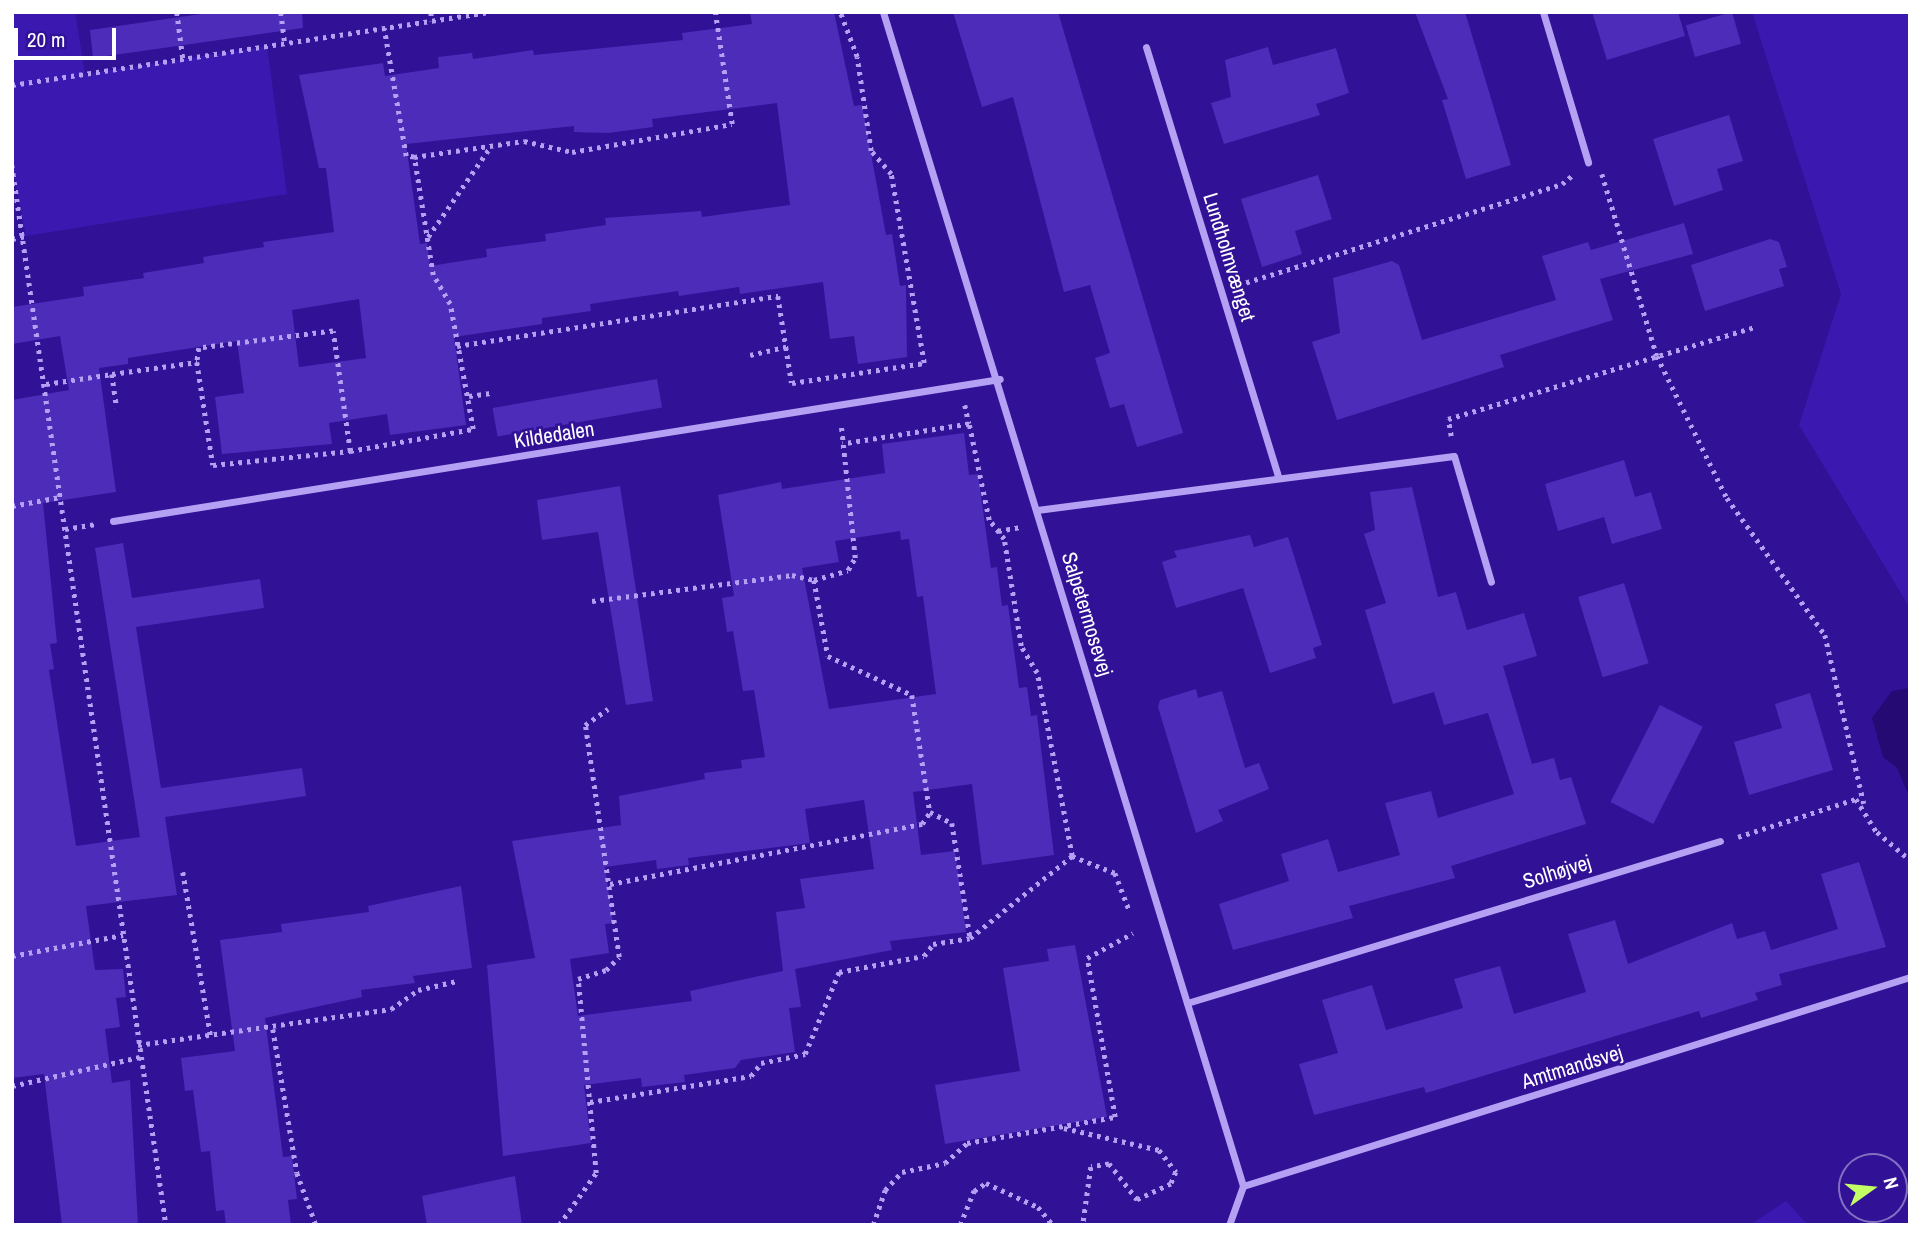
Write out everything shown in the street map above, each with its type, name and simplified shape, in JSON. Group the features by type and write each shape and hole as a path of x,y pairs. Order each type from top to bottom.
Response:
{"street":[{"name":"Salpetermosevej","path":"883,12 1000,379 1037,510 1243,1186"},
{"path":"1543,12 1588,162"},
{"name":"Lundholmvænget","path":"1146,47 1278,477"},
{"name":"Kildedalen","path":"113,521 839,407 1000,379"},
{"path":"1037,510 1454,456 1491,582"},
{"name":"Solhøjvej","path":"1187,1003 1720,841"},
{"name":"Amtmandsvej","path":"1243,1186 1910,977"},
{"path":"1229,1225 1243,1186"}],"path":[{"path":"177,12 183,59"},
{"path":"281,12 285,43"},
{"path":"431,12 432,21"},
{"path":"12,85 487,12"},
{"path":"384,28 406,156 524,141 572,152 732,124 715,12"},
{"path":"457,346 778,296 792,383 924,363 891,174 871,151 857,57 840,12"},
{"path":"427,238 492,145"},
{"path":"350,451 333,331 199,348 197,362 214,465 350,451 473,429 469,396 457,346 427,238 414,157"},
{"path":"1221,290 1562,184 1588,162 1608,180 1657,356 1727,498 1825,635 1864,804 1877,832 1910,860"},
{"path":"12,165 26,236 60,497 166,1225"},
{"path":"12,239 26,236"},
{"path":"1454,456 1448,419 1755,327"},
{"path":"750,355 786,347"},
{"path":"46,384 197,362"},
{"path":"113,374 117,408"},
{"path":"469,396 491,393"},
{"path":"592,601 792,575 814,580 848,570 855,558 839,407"},
{"path":"843,444 969,424 989,520 1004,540 1021,646 1037,673 1072,856"},
{"path":"12,506 60,497"},
{"path":"65,529 113,521"},
{"path":"610,884 922,824 930,812 912,695 828,656 814,580"},
{"path":"559,1225 596,1172 578,979 606,970 619,957 585,725 608,709"},
{"path":"1720,841 1856,799 1864,804"},
{"path":"930,812 952,823 970,937"},
{"path":"1072,856 1115,873 1130,912"},
{"path":"590,1102 751,1076 761,1063 805,1054 839,972 924,956 933,944 970,937 1072,856"},
{"path":"183,872 211,1037"},
{"path":"873,1225 885,1190 902,1172 945,1163 967,1143 1115,1117 1087,958 1133,933"},
{"path":"12,956 123,935"},
{"path":"138,1045 273,1029 391,1009 418,990 457,981"},
{"path":"273,1029 297,1173 316,1225"},
{"path":"12,1086 140,1057"},
{"path":"1060,1127 1158,1150 1177,1171 1171,1184 1137,1200 1109,1164 1091,1167 1083,1225"},
{"path":"960,1225 974,1191 986,1183 1038,1207 1053,1225"}],"shaded area":[{"path":"12,12 75,12 85,74 267,46 287,194 26,236 12,165"},
{"path":"1752,12 1910,12 1910,608 1799,425 1841,294"},
{"path":"1910,688 1910,798 1897,768 1883,757 1872,718 1892,691"},
{"path":"1786,1201 1808,1225 1750,1225"}],"building":[{"path":"215,12 302,12 303,28 93,58 90,30"},
{"path":"750,12 834,12 854,106 862,105 886,235 892,234 900,286 906,285 907,357 858,364 854,336 830,339 823,282 740,294 739,287 679,296 678,291 590,304 591,311 542,318 542,324 454,337 466,425 390,435 387,414 329,423 332,444 222,454 215,397 244,393 237,341 128,358 128,364 99,368 116,492 43,503 57,643 50,644 54,669 49,670 76,846 140,837 95,548 123,543 132,598 260,579 264,608 136,627 161,788 302,768 306,796 165,817 177,895 86,906 95,970 123,969 126,997 116,998 120,1027 105,1029 112,1083 130,1080 138,1225 62,1225 44,1074 12,1078 12,400 69,390 60,336 12,344 12,307 84,296 83,287 144,278 143,273 204,263 203,257 264,247 263,242 334,232 326,168 319,168 299,75 383,63 385,76 439,68 438,57 472,53 473,59 533,50 534,55 683,40 682,33 752,24","holes":["777,103 790,205 702,217 701,211 605,218 606,225 545,234 546,241 486,249 487,257 430,266 427,243 420,244 406,144 574,126 574,132 608,133 653,127 652,119","359,299 366,358 299,367 292,310"]},
{"path":"953,12 1058,12 1183,433 1137,447 1124,404 1110,408 1095,358 1110,353 1090,285 1064,292 1013,97 982,107"},
{"path":"1415,12 1465,12 1511,165 1466,179 1442,100 1448,99"},
{"path":"1592,12 1678,12 1685,36 1607,60"},
{"path":"1732,12 1741,44 1695,57 1686,25"},
{"path":"1268,47 1273,65 1336,48 1349,93 1316,104 1320,115 1224,144 1211,103 1231,97 1225,60"},
{"path":"1729,115 1743,161 1717,169 1723,190 1674,206 1653,139"},
{"path":"1318,175 1332,219 1295,231 1302,254 1262,267 1241,199"},
{"path":"1684,223 1693,254 1600,279 1613,320 1500,355 1504,367 1337,420 1312,342 1340,333 1333,278 1392,261 1399,265 1422,340 1556,300 1542,256 1588,242 1591,250"},
{"path":"1770,239 1779,242 1787,267 1779,269 1784,286 1705,311 1691,265"},
{"path":"657,379 662,408 498,437 493,408"},
{"path":"964,433 969,475 978,474 991,568 997,567 1002,606 1008,605 1019,688 1027,687 1031,716 1037,715 1054,855 982,865 972,784 913,792 921,855 955,851 966,932 890,941 892,950 795,969 801,1007 789,1008 795,1052 741,1060 735,1068 684,1075 685,1082 642,1087 641,1078 584,1085 591,1143 503,1156 487,965 535,958 512,841 621,825 619,796 705,779 704,773 742,768 741,760 765,757 754,690 743,691 733,631 727,632 722,598 734,596 718,495 781,482 782,489 885,473 882,444","holes":["900,531 901,540 909,539 917,597 923,596 936,694 829,709 802,568 839,562 835,541","864,800 874,869 800,879 805,908 776,912 783,971 690,991 692,1001 578,1016 570,959 609,953 605,924 613,923 605,867 656,860 657,869 689,865 688,858 810,843 805,809"]},
{"path":"1624,460 1635,497 1651,492 1662,529 1612,544 1604,517 1558,531 1545,484"},
{"path":"620,486 653,701 626,705 598,532 542,540 537,500"},
{"path":"1412,487 1438,597 1456,592 1467,630 1524,613 1537,656 1503,666 1532,764 1554,758 1560,780 1571,777 1586,824 1451,866 1455,878 1349,906 1353,918 1233,950 1219,904 1289,881 1281,854 1328,839 1338,872 1400,855 1385,803 1431,791 1438,818 1514,794 1488,713 1444,725 1434,692 1393,704 1365,610 1386,603 1364,534 1375,530 1370,492"},
{"path":"1250,535 1254,547 1288,537 1322,645 1313,648 1316,658 1270,673 1243,588 1176,608 1162,562 1177,557 1174,551"},
{"path":"1624,583 1649,663 1603,677 1578,597"},
{"path":"1196,689 1198,698 1222,691 1245,768 1259,763 1269,789 1218,810 1223,821 1196,833 1158,707 1160,700"},
{"path":"1810,693 1833,770 1749,795 1734,742 1782,728 1775,704"},
{"path":"1660,705 1703,727 1653,824 1611,802"},
{"path":"1859,862 1886,947 1779,974 1782,985 1755,993 1758,1000 1701,1018 1699,1011 1426,1093 1424,1087 1314,1115 1299,1064 1338,1053 1322,1000 1372,985 1386,1030 1463,1008 1454,979 1500,966 1514,1014 1586,992 1568,934 1615,920 1628,964 1732,923 1737,939 1765,931 1771,950 1838,929 1821,874"},
{"path":"461,886 472,968 413,976 415,983 361,990 362,997 265,1018 283,1157 292,1156 297,1199 288,1200 291,1225 226,1225 224,1210 216,1211 210,1151 201,1152 193,1090 185,1091 181,1058 235,1051 220,940 282,932 281,924 369,912 368,906"},
{"path":"1075,945 1107,1117 945,1144 935,1085 1020,1071 1003,968 1049,961 1047,949"},
{"path":"515,1176 522,1225 427,1225 422,1196"}]}
